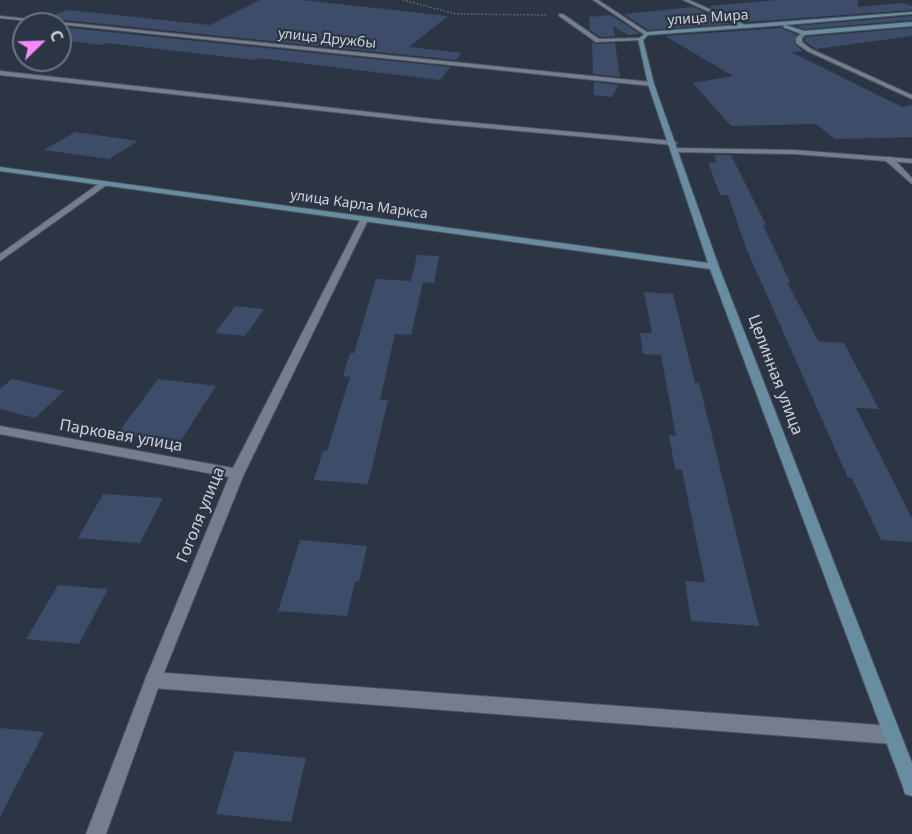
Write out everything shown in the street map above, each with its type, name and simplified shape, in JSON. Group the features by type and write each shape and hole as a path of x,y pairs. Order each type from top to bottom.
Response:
{"street":[{"path":"595,0 644,37"},
{"path":"685,0 747,27"},
{"path":"781,24 912,13"},
{"path":"561,15 598,41 644,37"},
{"name":"улица Дружбы","path":"0,17 651,84"},
{"name":"улица Мира","path":"644,37 781,24 804,33 912,24"},
{"path":"804,33 799,38 799,43 806,49 912,97"},
{"name":"Целинная улица","path":"644,37 651,84 714,267 912,787"},
{"path":"0,73 674,147 794,152 912,161"},
{"path":"889,159 912,182"},
{"name":"улица Карла Маркса","path":"0,169 714,267"},
{"path":"0,258 104,184"},
{"name":"Гоголя улица","path":"96,834 153,680 237,474 364,220"},
{"name":"Парковая улица","path":"0,430 237,474"},
{"path":"153,680 892,735"}],"path":[{"path":"403,0 419,7 498,18 561,15"}],"building":[{"path":"260,0 302,0 448,16 409,47 462,53 456,60 72,21 72,12 62,12 68,10 210,25"},
{"path":"778,0 858,0 858,7 902,3 912,6 912,10 745,22 708,6"},
{"path":"693,7 730,24 648,30 624,14"},
{"path":"611,15 640,34 628,35 613,26 615,36 600,37 590,30 589,17"},
{"path":"912,16 912,20 804,29 796,26"},
{"path":"72,28 450,67 440,80 259,58 255,60 107,43 102,45 72,41"},
{"path":"781,28 797,35 794,43 803,51 791,52 902,107 912,105 912,137 835,139 816,124 731,126 693,83 733,76 665,36"},
{"path":"912,28 912,36 816,49 804,41 806,37"},
{"path":"592,42 596,44 615,43 620,77 593,74"},
{"path":"594,82 618,85 612,97 594,95"},
{"path":"75,132 138,141 109,159 44,150"},
{"path":"714,155 731,155 766,225 763,225 790,282 787,282 818,341 844,343 879,409 856,408 912,518 912,542 881,540 852,478 848,478 746,248 728,195 720,195 708,162 717,163"},
{"path":"417,255 439,256 434,283 423,282 411,335 395,334 380,400 388,400 368,484 314,480 323,451 327,451 350,377 343,376 350,353 354,353 376,279 411,281"},
{"path":"644,292 673,294 695,383 699,383 759,626 691,621 685,581 705,582 682,470 675,469 669,435 676,436 661,355 643,354 640,333 652,333"},
{"path":"235,306 264,309 245,336 215,333"},
{"path":"12,379 64,391 35,418 0,409 0,389"},
{"path":"158,379 216,386 180,442 118,433"},
{"path":"103,494 163,498 140,543 78,538"},
{"path":"300,540 367,546 359,582 355,581 347,616 278,611"},
{"path":"58,585 108,589 79,644 26,639"},
{"path":"0,728 44,732 0,817"},
{"path":"235,751 306,758 291,822 216,814"}]}
